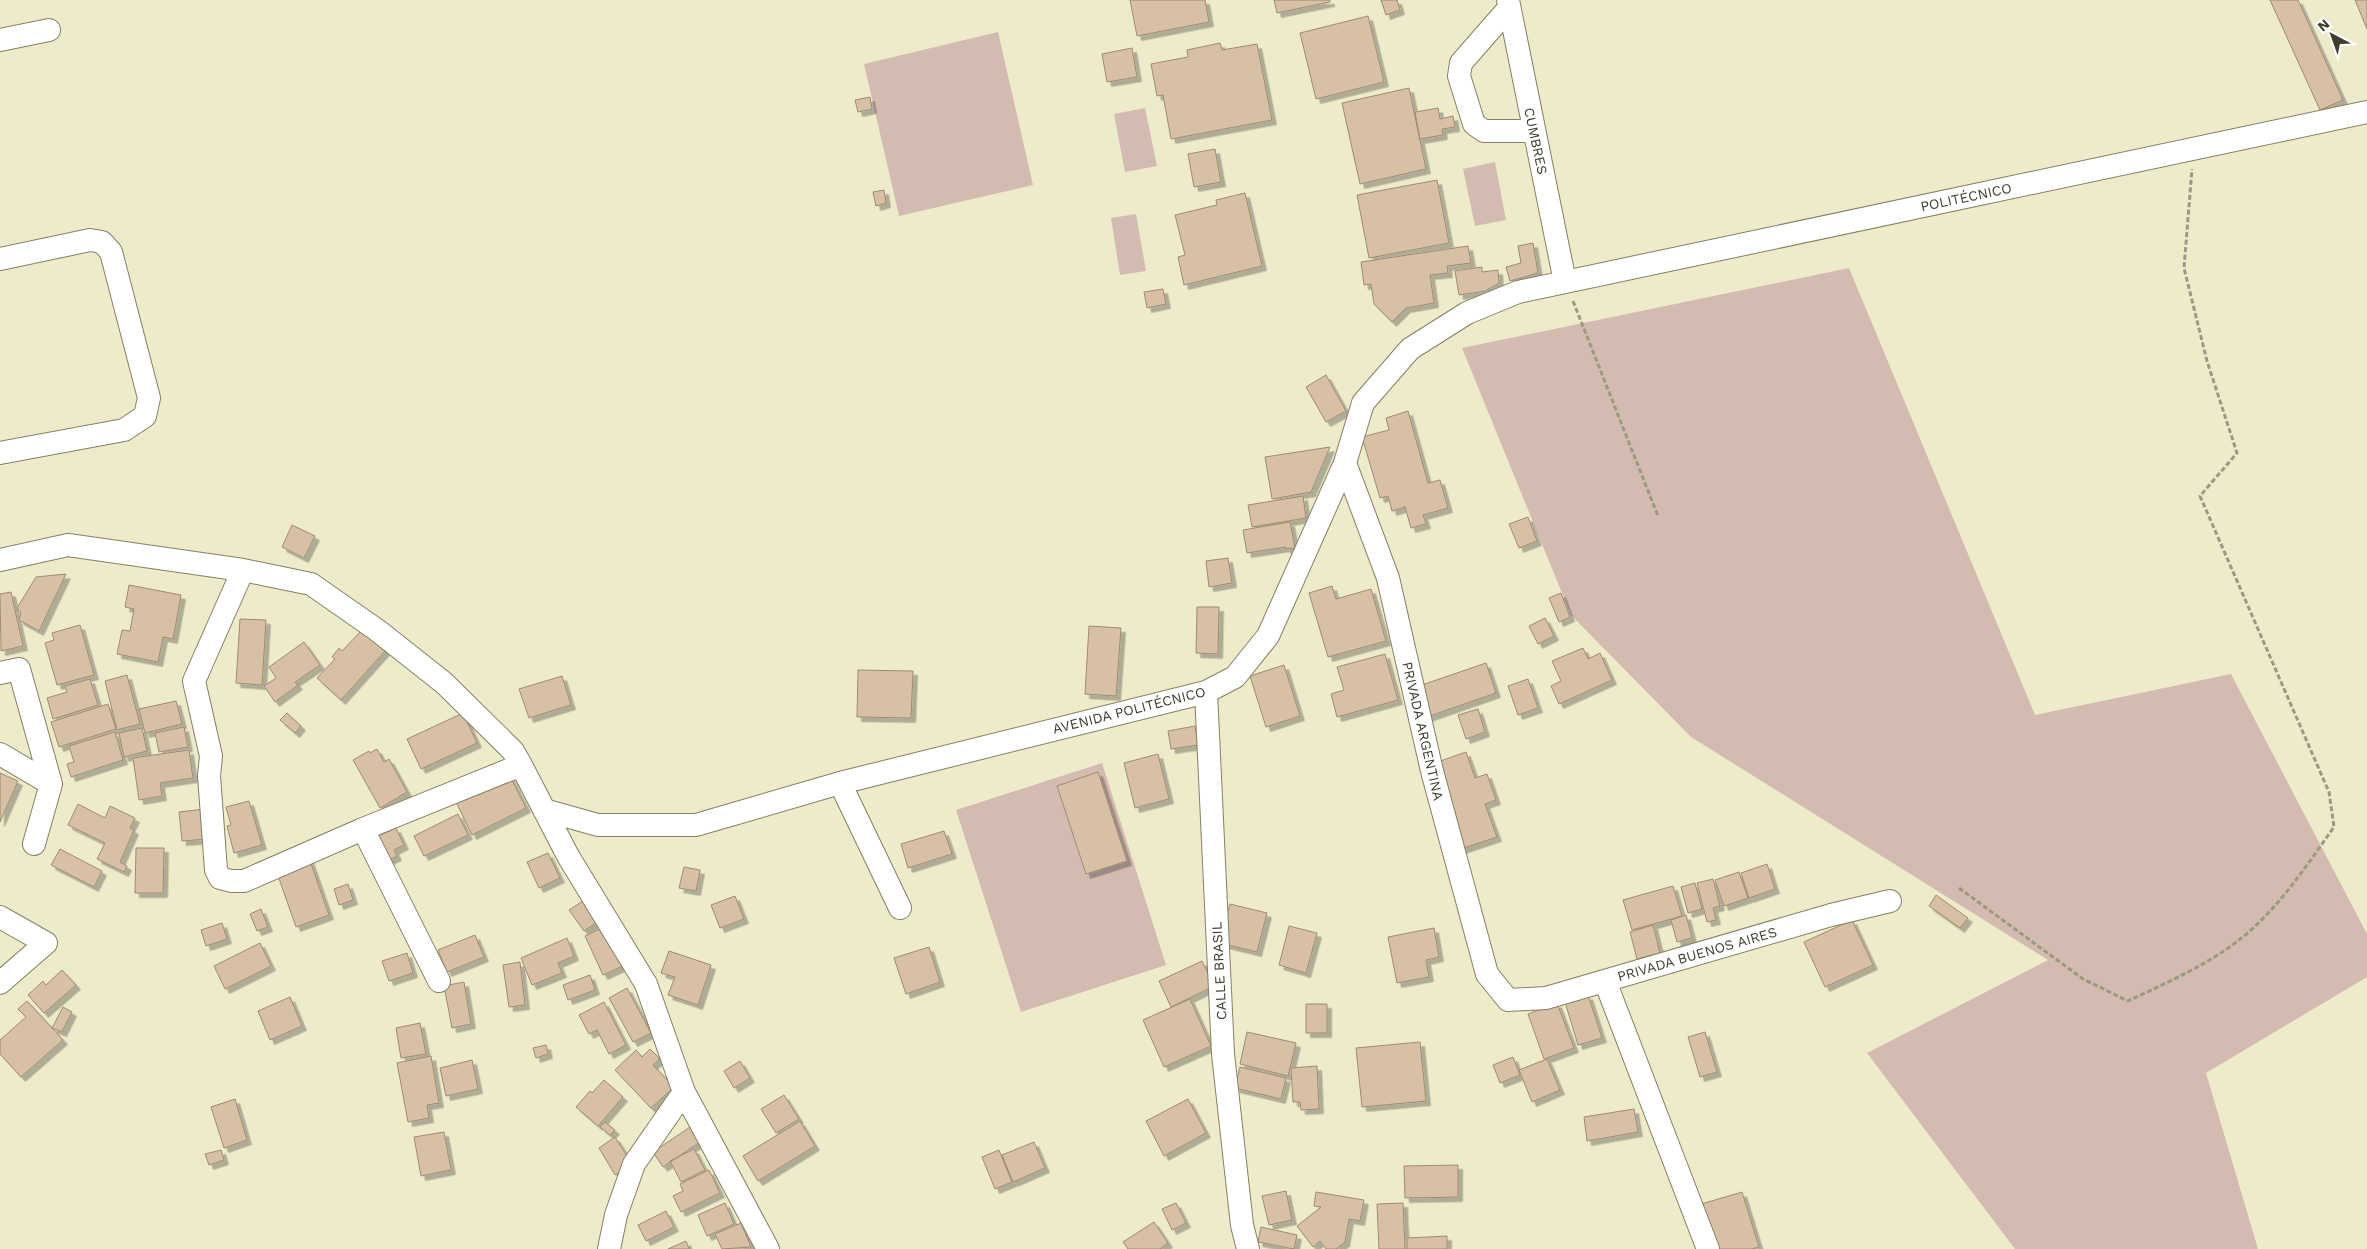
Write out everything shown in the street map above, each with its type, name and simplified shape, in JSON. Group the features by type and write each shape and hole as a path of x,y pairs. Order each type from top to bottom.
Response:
{"street":[{"name":"CUMBRES","path":"1508,4 1565,282"},
{"path":"1508,4 1461,63 1459,76 1474,124 1484,131 1534,131"},
{"path":"0,40 48,30"},
{"name":"POLITÉCNICO","path":"1565,282 2367,112"},
{"path":"0,259 90,240 102,242 110,252 149,398 145,416 124,430 0,453"},
{"name":"AVENIDA POLITÉCNICO","path":"544,810 598,826 696,825 840,783 1206,692 1235,676 1268,636 1345,463 1363,403 1410,349 1467,313 1518,292 1565,282"},
{"name":"PRIVADA ARGENTINA","path":"1345,463 1388,578 1432,771 1476,938 1487,974 1504,996"},
{"path":"0,560 68,545 244,570 311,584 355,614 444,683 513,751 521,764 568,856 646,984 684,1092 768,1249"},
{"path":"244,570 194,681 211,756 209,786 216,870 220,878 231,881 244,881 362,829 521,764"},
{"path":"0,673 19,669 51,784 34,844"},
{"name":"CALLE BRASIL","path":"1206,692 1223,1054 1242,1225 1248,1249"},
{"path":"0,754 51,784"},
{"path":"840,783 900,908"},
{"path":"362,829 439,981"},
{"name":"PRIVADA BUENOS AIRES","path":"1504,996 1508,1000 1546,998 1831,915 1890,901"},
{"path":"0,917 46,942 0,983"},
{"path":"1605,981 1708,1249"},
{"path":"610,1249 616,1215 634,1164 684,1092"}],"path":[{"path":"1959,888 2083,979 2128,1001 2189,972 2244,936 2295,884 2334,827 2329,792 2200,496 2237,453 2207,361 2184,268 2194,149"},
{"path":"1565,282 1658,516"}],"shaded area":[{"path":"998,32 1033,185 899,216 864,64"},
{"path":"1145,108 1157,166 1125,172 1114,114"},
{"path":"1495,162 1506,220 1475,226 1463,169"},
{"path":"1136,214 1146,271 1120,275 1111,218"},
{"path":"1849,268 2035,715 2231,674 2367,934 2367,977 2206,1073 2258,1249 2015,1249 1867,1053 2048,960 1691,737 1571,615 1462,348"},
{"path":"1102,763 1166,965 1021,1012 956,810"}],"building":[{"path":"1130,0 1205,0 1209,22 1137,36"},
{"path":"1274,0 1330,0 1330,2 1277,13"},
{"path":"1381,0 1397,0 1400,10 1386,15"},
{"path":"2270,0 2298,0 2343,100 2320,110"},
{"path":"2355,0 2367,0 2367,29"},
{"path":"1368,16 1384,82 1316,99 1300,33"},
{"path":"1220,43 1222,50 1257,44 1272,120 1171,139 1163,95 1157,96 1151,64 1188,57 1187,50"},
{"path":"1132,48 1137,77 1107,82 1102,54"},
{"path":"1409,88 1426,169 1360,184 1342,103"},
{"path":"870,97 872,109 858,112 855,100"},
{"path":"1438,108 1440,119 1453,116 1455,127 1442,129 1443,135 1420,139 1415,112"},
{"path":"1215,149 1221,182 1194,187 1188,154"},
{"path":"1437,180 1449,243 1369,258 1357,195"},
{"path":"884,190 886,203 876,206 873,192"},
{"path":"1245,193 1262,266 1184,285 1178,257 1185,255 1175,215 1217,205 1216,200"},
{"path":"1533,243 1538,273 1510,281 1506,267 1521,263 1518,246"},
{"path":"1468,246 1471,263 1447,266 1448,273 1430,275 1434,303 1406,308 1392,322 1374,304 1371,284 1364,285 1361,262"},
{"path":"1482,267 1482,272 1498,270 1499,283 1485,291 1459,295 1455,271"},
{"path":"1163,289 1166,304 1147,308 1144,292"},
{"path":"1326,375 1346,411 1326,422 1306,387"},
{"path":"1408,411 1428,483 1440,480 1448,508 1423,515 1426,524 1411,528 1405,507 1392,511 1388,496 1380,498 1362,437 1389,430 1386,418"},
{"path":"1330,447 1311,492 1272,499 1265,457"},
{"path":"1303,496 1306,518 1252,527 1248,505"},
{"path":"1528,517 1537,541 1519,548 1509,524"},
{"path":"1290,522 1295,548 1286,549 1286,547 1247,553 1243,530"},
{"path":"292,525 315,536 304,558 282,547"},
{"path":"1228,558 1232,583 1209,587 1206,561"},
{"path":"66,574 39,631 19,620 21,612 17,608 36,577"},
{"path":"129,585 181,595 173,639 163,637 158,662 117,654 122,630 130,631 134,609 125,607"},
{"path":"1332,586 1336,599 1371,589 1386,641 1328,657 1309,593"},
{"path":"11,592 23,646 1,651 0,594"},
{"path":"1561,593 1570,617 1559,622 1549,598"},
{"path":"1197,607 1219,607 1218,654 1196,653"},
{"path":"1545,618 1554,636 1538,644 1529,626"},
{"path":"240,619 266,620 262,685 236,683"},
{"path":"80,625 94,675 57,685 45,643 54,640 52,633"},
{"path":"1089,626 1121,628 1116,696 1085,694"},
{"path":"362,630 385,651 341,700 317,678 335,659 332,657 339,648 342,651"},
{"path":"304,642 320,665 295,682 298,685 275,702 264,686 276,678 269,667"},
{"path":"1583,648 1588,659 1600,653 1612,680 1559,704 1551,686 1561,681 1552,661"},
{"path":"1385,654 1398,700 1337,717 1331,694 1344,690 1337,667"},
{"path":"1486,663 1496,693 1427,717 1416,687"},
{"path":"1284,665 1300,716 1266,727 1250,676"},
{"path":"858,670 913,671 911,718 857,717"},
{"path":"127,675 140,724 117,730 105,681"},
{"path":"562,676 571,705 529,718 519,689"},
{"path":"90,679 98,705 53,719 47,698 67,692 65,686"},
{"path":"1528,679 1538,708 1518,715 1508,686"},
{"path":"176,701 182,724 145,733 139,709"},
{"path":"108,704 116,729 59,747 51,722"},
{"path":"1478,709 1485,732 1466,739 1458,715"},
{"path":"287,713 301,726 295,733 280,720"},
{"path":"463,713 477,743 421,769 407,739"},
{"path":"1195,726 1198,745 1171,749 1168,731"},
{"path":"184,727 188,747 159,752 155,733"},
{"path":"142,728 147,751 124,757 119,733"},
{"path":"115,732 123,760 71,777 67,764 74,762 69,746"},
{"path":"377,749 384,762 389,759 407,792 380,808 353,760 369,751 370,753"},
{"path":"189,750 193,778 160,783 162,796 139,800 133,758"},
{"path":"1466,752 1475,778 1487,774 1496,800 1485,804 1497,837 1461,849 1432,764"},
{"path":"1158,754 1169,799 1135,808 1124,763"},
{"path":"1098,772 1127,861 1086,874 1057,786"},
{"path":"0,773 18,781 0,822"},
{"path":"510,776 526,808 472,835 456,802"},
{"path":"249,801 262,845 234,853 227,826 231,825 226,807"},
{"path":"78,804 105,818 110,806 135,818 130,828 134,830 120,862 127,866 124,872 97,859 105,843 68,825"},
{"path":"205,809 208,839 182,841 179,812"},
{"path":"458,814 468,835 424,856 414,836"},
{"path":"396,828 404,845 394,850 397,856 387,861 376,837"},
{"path":"944,831 952,854 908,868 901,844"},
{"path":"136,848 164,848 163,893 135,893"},
{"path":"60,849 102,871 94,887 51,865"},
{"path":"548,853 560,878 539,888 527,862"},
{"path":"309,858 329,915 296,927 276,870"},
{"path":"1767,864 1775,889 1749,898 1741,873"},
{"path":"684,867 700,870 696,891 679,888"},
{"path":"1739,872 1748,898 1724,906 1715,880"},
{"path":"1713,879 1720,906 1713,908 1716,920 1707,922 1697,883"},
{"path":"1695,883 1702,909 1688,913 1681,887"},
{"path":"348,884 353,900 339,905 334,889"},
{"path":"1673,886 1682,916 1632,930 1623,900"},
{"path":"1936,895 1968,918 1960,928 1929,906"},
{"path":"735,896 744,919 720,928 711,905"},
{"path":"583,901 597,922 584,931 569,910"},
{"path":"1230,904 1267,913 1257,952 1220,943"},
{"path":"261,909 268,927 257,931 250,914"},
{"path":"1686,915 1692,938 1677,942 1671,920"},
{"path":"1852,920 1873,965 1825,987 1804,942"},
{"path":"222,923 227,939 206,946 201,930"},
{"path":"1653,925 1660,953 1637,959 1630,932"},
{"path":"1289,926 1317,933 1306,973 1279,965"},
{"path":"604,927 623,966 603,975 585,936"},
{"path":"1434,928 1439,957 1426,960 1429,977 1397,983 1388,937"},
{"path":"475,935 484,957 447,972 438,950"},
{"path":"567,938 574,956 558,963 562,973 532,985 521,958"},
{"path":"260,943 271,966 225,989 214,966"},
{"path":"929,947 940,982 906,994 894,958"},
{"path":"669,951 711,965 698,1005 668,995 675,977 661,973"},
{"path":"407,953 413,973 389,981 382,961"},
{"path":"1202,961 1214,986 1171,1007 1159,981"},
{"path":"520,962 525,1005 509,1007 503,965"},
{"path":"62,970 76,985 44,1013 28,995 43,981 46,985"},
{"path":"590,975 595,990 568,1000 563,985"},
{"path":"464,982 471,1024 452,1028 444,986"},
{"path":"627,988 651,1033 633,1042 609,998"},
{"path":"1588,995 1602,1038 1578,1045 1565,1002"},
{"path":"290,997 302,1026 270,1040 258,1011"},
{"path":"1190,999 1211,1046 1164,1067 1143,1020"},
{"path":"27,1001 63,1040 21,1077 0,1054 0,1040 26,1017 18,1009"},
{"path":"604,1002 626,1045 609,1054 597,1030 589,1034 579,1015"},
{"path":"1557,1003 1574,1048 1544,1059 1528,1014"},
{"path":"1306,1004 1327,1004 1327,1033 1306,1033"},
{"path":"63,1007 72,1012 62,1032 52,1028"},
{"path":"420,1023 426,1054 401,1058 396,1028"},
{"path":"1247,1032 1296,1043 1288,1076 1240,1064"},
{"path":"1705,1032 1717,1072 1700,1077 1688,1037"},
{"path":"1420,1042 1426,1101 1362,1107 1356,1048"},
{"path":"546,1045 548,1054 536,1058 533,1048"},
{"path":"650,1049 660,1059 653,1065 674,1087 651,1108 615,1070 636,1050 642,1057"},
{"path":"431,1056 439,1103 427,1105 429,1118 408,1122 397,1063"},
{"path":"1513,1057 1520,1075 1500,1083 1493,1065"},
{"path":"1547,1059 1560,1090 1532,1102 1519,1070"},
{"path":"472,1060 478,1089 446,1096 440,1068"},
{"path":"740,1061 750,1078 734,1088 724,1071"},
{"path":"1317,1066 1319,1109 1301,1110 1300,1102 1293,1102 1291,1068"},
{"path":"1240,1067 1286,1078 1281,1099 1235,1088"},
{"path":"604,1080 623,1097 598,1126 576,1107 590,1091 592,1093"},
{"path":"784,1095 799,1119 776,1133 761,1109"},
{"path":"235,1099 247,1140 224,1148 211,1107"},
{"path":"1188,1099 1206,1133 1164,1156 1146,1121"},
{"path":"1634,1109 1638,1132 1587,1141 1584,1117"},
{"path":"800,1121 815,1146 758,1181 743,1156"},
{"path":"605,1122 615,1130 610,1135 600,1127"},
{"path":"690,1127 700,1142 663,1167 653,1152"},
{"path":"444,1132 451,1170 421,1176 414,1137"},
{"path":"615,1137 632,1164 615,1175 599,1148"},
{"path":"1034,1142 1045,1168 1013,1182 1002,1155"},
{"path":"694,1149 705,1170 681,1182 670,1161"},
{"path":"221,1150 224,1160 209,1165 205,1154"},
{"path":"999,1150 1012,1182 995,1189 982,1157"},
{"path":"1458,1165 1458,1197 1405,1198 1404,1166"},
{"path":"709,1170 720,1193 681,1212 673,1196 683,1191 680,1184"},
{"path":"1286,1191 1292,1220 1269,1225 1262,1196"},
{"path":"1316,1192 1364,1200 1360,1221 1349,1219 1345,1242 1336,1249 1326,1249 1320,1241 1313,1247 1297,1226 1321,1207 1314,1206"},
{"path":"1742,1192 1759,1247 1752,1249 1711,1249 1698,1205"},
{"path":"725,1203 734,1224 707,1236 698,1215"},
{"path":"1176,1203 1186,1223 1172,1230 1162,1209"},
{"path":"1403,1203 1405,1249 1379,1249 1377,1204"},
{"path":"666,1211 674,1227 646,1241 638,1225"},
{"path":"1154,1222 1168,1243 1160,1249 1128,1249 1123,1242"},
{"path":"741,1223 751,1247 722,1249 715,1234"},
{"path":"1261,1227 1297,1235 1294,1249 1258,1242"},
{"path":"1447,1236 1447,1249 1407,1249 1407,1238"},
{"path":"686,1241 689,1249 668,1249"}]}
